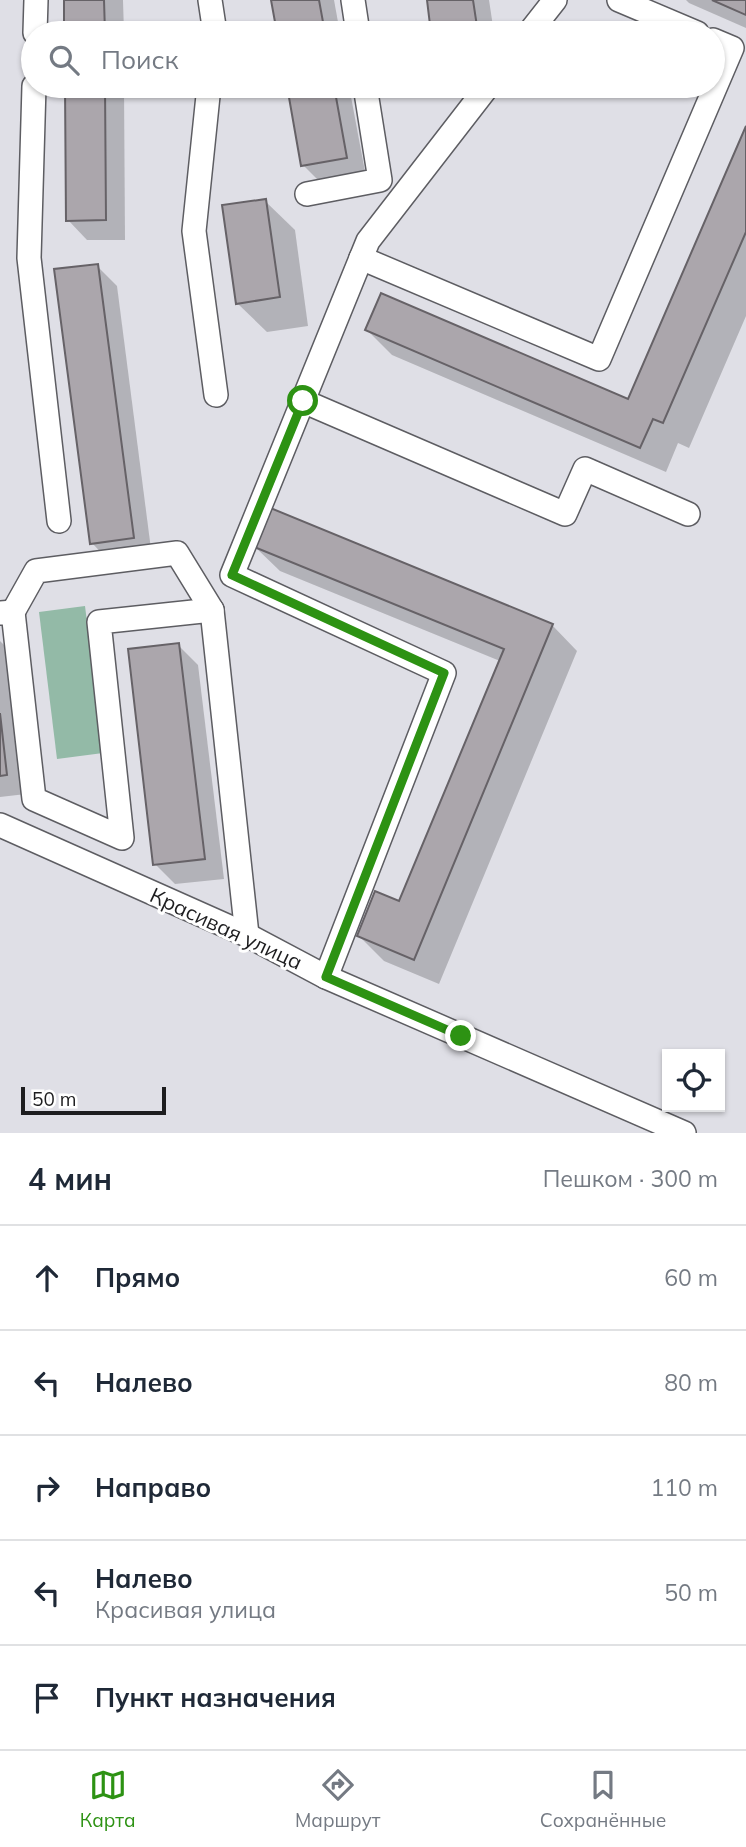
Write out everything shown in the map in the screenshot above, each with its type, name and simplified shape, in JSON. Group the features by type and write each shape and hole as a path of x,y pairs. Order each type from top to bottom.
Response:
{"street":[{"path":"35,21 36,0"},
{"path":"210,0 213,21"},
{"path":"353,0 356,21"},
{"path":"538,21 555,0"},
{"path":"619,0 669,21"},
{"path":"725,45 732,48 725,64"},
{"path":"34,98 29,257 59,521"},
{"path":"208,98 194,231 216,395"},
{"path":"307,194 380,180 367,98"},
{"path":"326,977 444,673 232,575 368,241 479,98"},
{"path":"361,258 599,359 711,98"},
{"path":"303,401 565,514 585,469 688,514"},
{"path":"212,610 99,622 122,838 34,799 7,612 36,571 177,553 212,610 247,935"},
{"name":"Красивая улица","path":"0,825 247,935 326,977 684,1133"}],"green space":[{"path":"85,606 103,753 57,759 39,612"}],"building":[{"path":"64,0 104,0 105,21 64,21"},
{"path":"271,0 319,0 323,21 275,21"},
{"path":"427,0 473,0 476,21 430,21"},
{"path":"712,0 746,0 746,15"},
{"path":"65,98 105,98 106,220 66,221"},
{"path":"289,98 336,98 347,158 301,166"},
{"path":"746,126 746,232 663,423 653,419 640,448 365,330 381,293 628,399"},
{"path":"266,199 280,297 236,304 222,205"},
{"path":"98,264 134,538 90,544 54,269"},
{"path":"268,507 553,624 414,960 357,936 375,891 399,901 504,649 252,546"},
{"path":"179,643 205,859 153,865 128,649"},
{"path":"0,713 7,775 0,776"}],"route":[{"path":"303,401 232,575 444,673 326,977 461,1036"}]}
